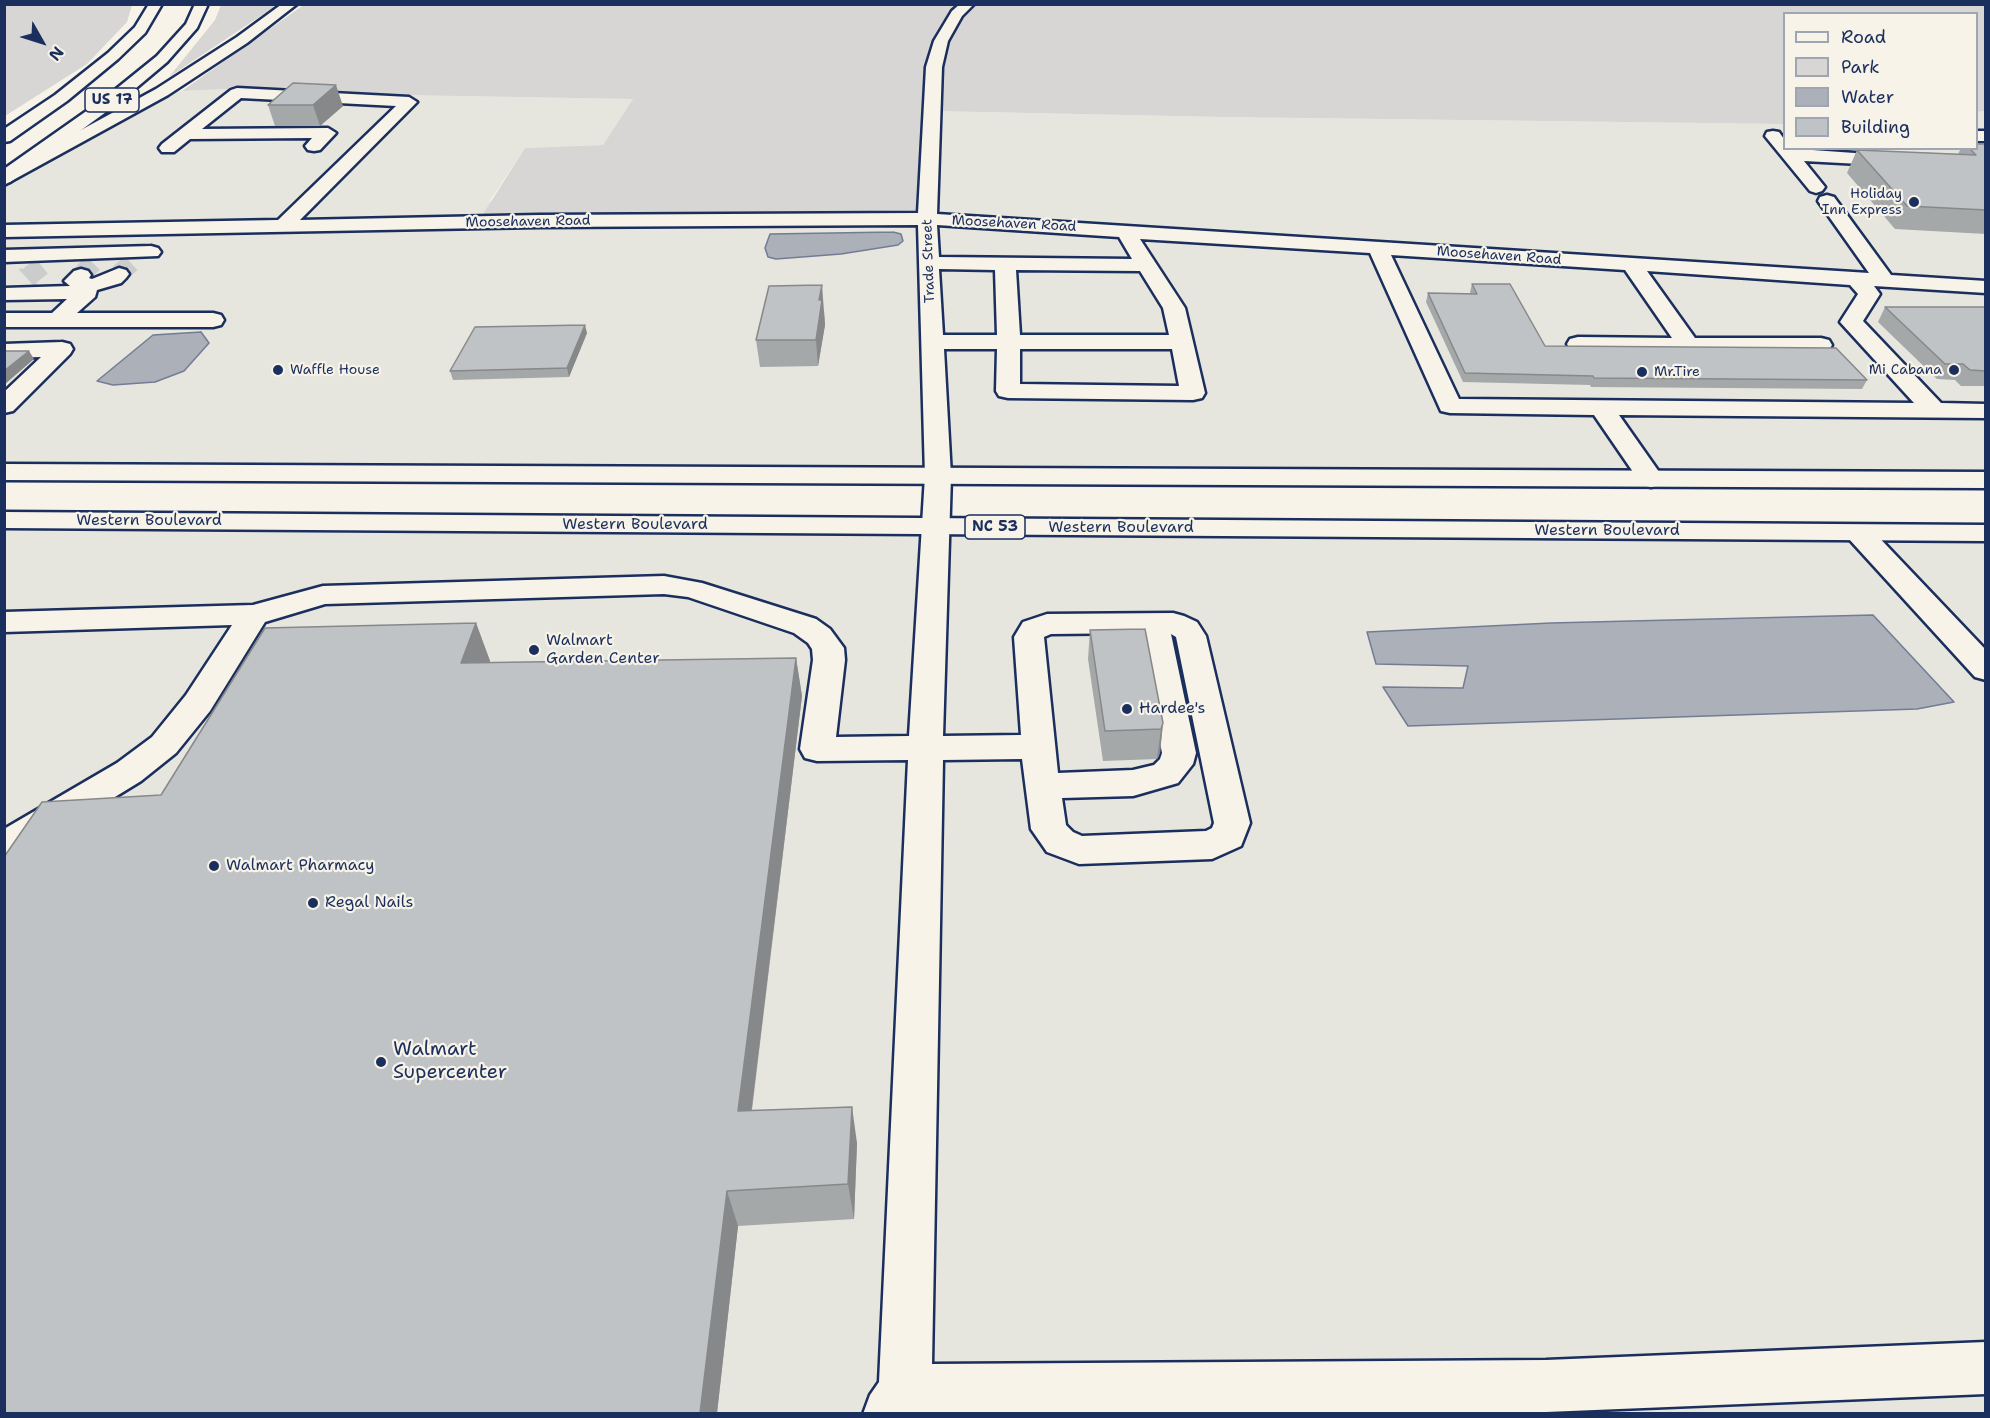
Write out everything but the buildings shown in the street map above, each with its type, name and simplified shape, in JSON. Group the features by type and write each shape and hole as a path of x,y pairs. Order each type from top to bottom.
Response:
{"main road":[{"name":"US 17","path":"4,137 61,98 113,56 140,30 156,4"},
{"name":"US 17","path":"4,179 111,101 162,59 192,25 202,4"},
{"path":"4,179 162,92 242,40 291,4"},
{"name":"Trade Street","path":"897,1402 938,476 927,219 934,67 941,41 957,14 968,4"},
{"path":"168,148 237,93 409,102 362,145 283,226"},
{"path":"314,146 360,100"},
{"path":"185,134 336,124"},
{"path":"1783,137 1773,136 1783,149"},
{"path":"1784,150 1821,194 1885,281"},
{"path":"1788,155 1903,161"},
{"name":"Moosehaven Road","path":"4,231 550,221 927,219 1978,287"},
{"path":"58,320 104,269 111,229"},
{"path":"1005,264 1009,342 1008,391 1193,393 1174,308 1125,231"},
{"path":"1378,248 1450,406 1986,411"},
{"path":"4,256 40,274 104,269 151,252"},
{"path":"929,263 1148,265"},
{"path":"1631,264 1689,345"},
{"path":"40,274 104,269"},
{"path":"1856,279 1869,294 1851,322 1934,410"},
{"path":"1978,287 1986,303"},
{"path":"4,320 213,320"},
{"path":"933,342 1182,342"},
{"path":"1578,344 1821,345"},
{"path":"4,351 62,349 4,406"},
{"path":"1601,407 1651,479"},
{"path":"4,472 1986,480"},
{"name":"Western Boulevard","path":"4,520 1986,533"},
{"path":"1859,532 1986,670"},
{"path":"4,622 254,615 323,595 664,585 692,589 805,626 819,636 828,648 829,660 817,749 1038,747"},
{"path":"4,849 129,772 164,745 198,703 254,615"},
{"path":"1042,786 1133,783 1166,774 1176,765 1179,753 1153,623"},
{"path":"1153,623 1173,623 1186,629 1191,636 1232,823 1227,836 1212,845 1079,850 1060,842 1049,830 1042,786 1029,637 1034,629 1047,624 1153,623"},
{"path":"897,1402 1546,1386 1986,1368"}],"shaded area":[{"path":"246,88 282,93 633,99 603,145 525,148 489,202 932,111 1783,124 1783,150 1978,150 1978,112 1985,111 1985,480 5,472 4,180 162,92"},
{"path":"4,519 1985,533 1985,1413 5,1413"}],"green space":[{"path":"5,4 132,5 127,22 87,64 5,116"},
{"path":"305,4 1986,5 1985,111 1978,112 1978,12 1783,12 1783,124 932,111 927,219 478,222 525,148 603,145 633,99 282,93 246,88 182,91"},
{"path":"221,5 277,5 169,77 215,20"}],"water":[{"path":"893,232 901,234 903,241 898,245 841,254 776,259 768,257 765,248 770,234"},
{"path":"201,332 209,343 184,371 155,382 113,385 97,381 153,335"},
{"path":"1873,615 1954,702 1917,709 1408,726 1383,687 1463,688 1468,666 1376,664 1367,632 1551,623"}],"tunnel":[{"path":"29,276 27,278 48,261"},
{"path":"81,275 93,263"},
{"path":"119,274 131,263"}],"place":[{"name":"Holiday Inn Express","path":"1914,202"},
{"name":"Waffle House","path":"278,370"},
{"name":"Mi Cabana","path":"1954,370"},
{"name":"Mr.Tire","path":"1642,372"},
{"name":"Walmart Garden Center","path":"534,650"},
{"name":"Hardee's","path":"1127,709"},
{"name":"Walmart Pharmacy","path":"214,866"},
{"name":"Regal Nails","path":"313,903"},
{"name":"Walmart Supercenter","path":"381,1062"}]}
